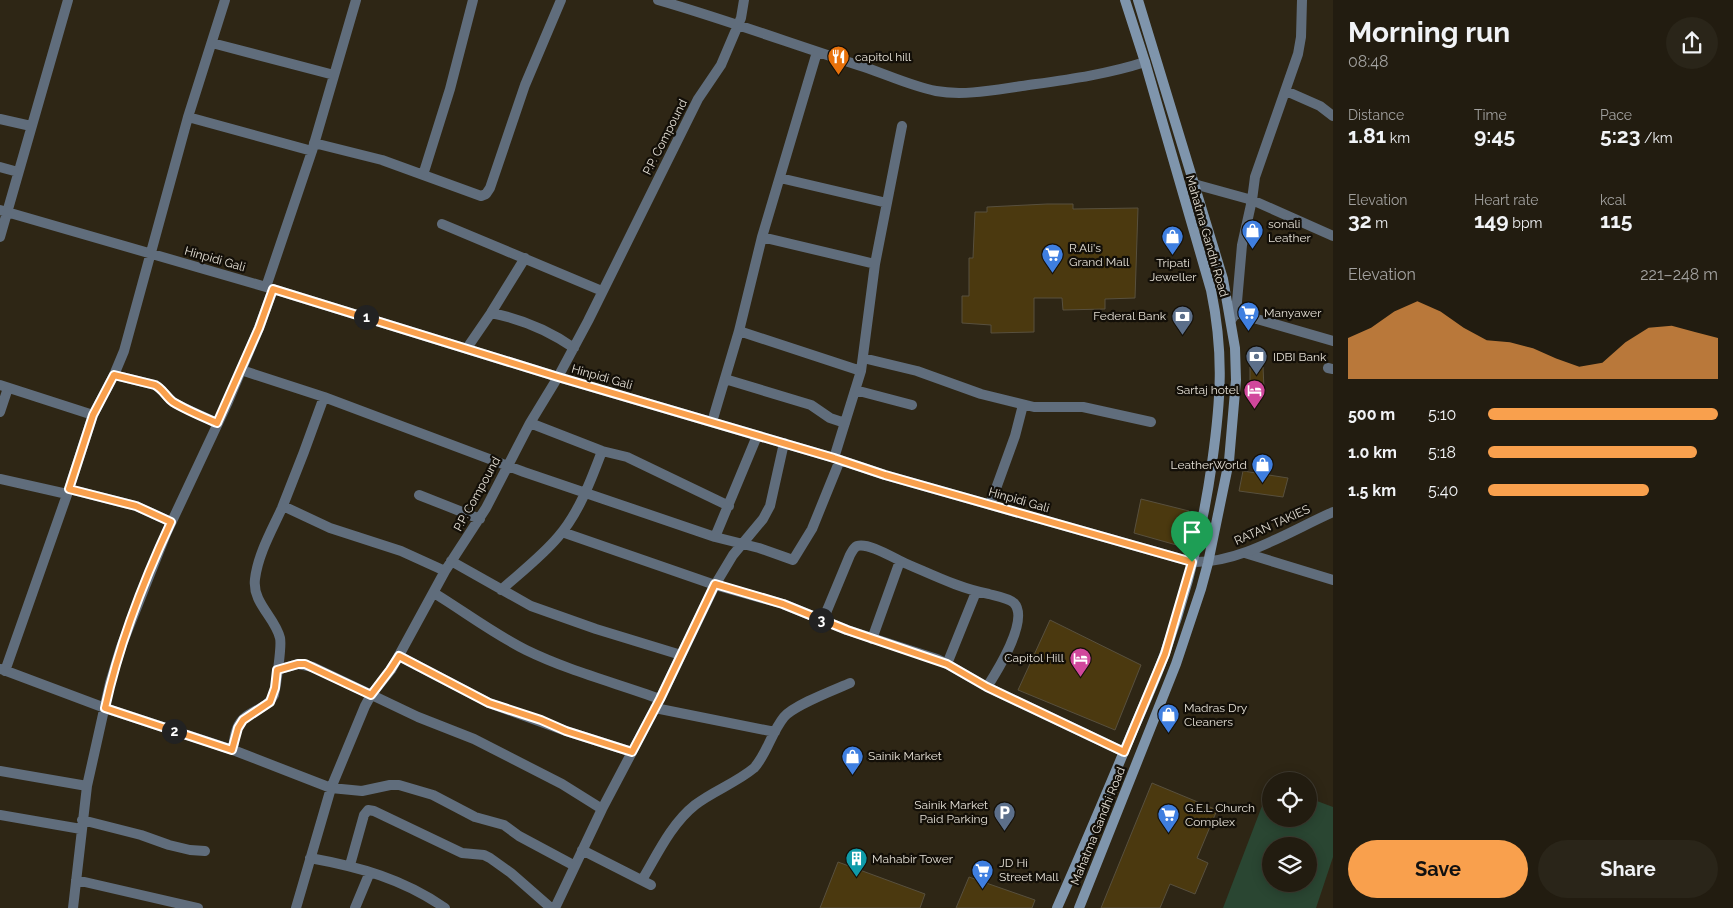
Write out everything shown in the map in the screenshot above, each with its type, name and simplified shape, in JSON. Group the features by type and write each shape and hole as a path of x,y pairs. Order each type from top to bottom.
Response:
{"main road":[{"name":"Mahatma Gandhi Road","path":"1057,908 1165,654 1192,562 1205,506 1218,424 1221,385 1218,322 1211,290 1145,62 1125,0"},
{"name":"Mahatma Gandhi Road","path":"1079,908 1176,664 1208,563 1228,461 1234,418 1236,380 1233,316 1138,0"}],"street":[{"path":"0,237 3,210 18,172 68,0"},
{"path":"225,0 188,117 126,344 114,375 93,415 68,492 3,670 105,708 232,750 331,788 362,791 390,785 414,789 433,795 475,817 504,825 519,836 575,866"},
{"path":"73,908 87,786 110,683 128,626 171,522 259,328 356,0"},
{"path":"424,175 473,0"},
{"path":"188,117 313,147 382,160 476,196 481,196 486,194 490,188 525,85 561,0"},
{"path":"658,0 937,91 992,90 1082,78 1113,72 1145,62"},
{"name":"P.P. Compound","path":"296,908 331,788 371,695 399,656 445,571 480,519 530,423 574,348 698,99 721,65 741,18 744,0"},
{"path":"1302,0 1301,37 1298,54 1255,177 1242,244 1233,316 1333,341"},
{"path":"212,43 334,74"},
{"path":"712,422 739,331 762,237 817,52"},
{"path":"1286,91 1320,106 1333,116"},
{"path":"0,119 31,126"},
{"path":"241,370 324,397 507,466 715,537 740,545 759,548 793,560 812,529 837,459 860,371 875,264 902,126"},
{"path":"0,167 18,172"},
{"path":"780,178 887,203"},
{"path":"1194,184 1252,200 1333,236"},
{"name":"Hinpidi Gali","path":"3,210 270,288 885,475 1192,562"},
{"path":"442,224 602,291"},
{"path":"762,237 875,264"},
{"path":"467,348 525,258"},
{"path":"491,313 517,319 539,327 574,348"},
{"path":"739,331 860,371"},
{"path":"863,358 917,371 981,394 1024,405 1048,408 1082,407 1151,422"},
{"path":"114,375 155,385 161,388 168,398 174,402 217,423"},
{"path":"725,379 811,405 830,418 845,423"},
{"path":"0,412 4,387 93,415"},
{"path":"855,390 912,405"},
{"path":"232,750 238,728 243,720 270,702 275,688 281,645 280,636 259,600 255,589 258,564 283,506 324,397"},
{"path":"990,505 1024,405"},
{"path":"530,423 602,451 627,457 729,506"},
{"path":"715,537 758,436"},
{"path":"555,908 602,809 658,704 715,584 740,545 767,514 784,443"},
{"path":"501,590 552,544 562,532 585,492 602,451"},
{"path":"0,479 136,506 171,522"},
{"path":"418,495 480,519"},
{"path":"283,506 330,528 407,553 445,571"},
{"name":"RATAN TAKIES","path":"1192,562 1208,563 1245,553 1333,512"},
{"path":"562,532 715,584 776,602 872,639 947,664 987,687 1124,752"},
{"path":"823,620 854,548 865,545 976,592 1006,599 1014,603 1017,610 1016,629 1010,649 987,687"},
{"path":"1245,553 1333,580"},
{"path":"451,561 519,600 548,612 681,655"},
{"path":"872,639 900,561"},
{"path":"947,664 976,592"},
{"path":"434,593 527,650 563,666 658,704 775,732"},
{"path":"399,656 489,703 541,720 566,731 632,752"},
{"path":"277,670 305,664 418,717 474,739 522,762 602,809"},
{"path":"582,850 646,883 672,831 686,813 754,768 760,761 784,717 789,712 850,683"},
{"path":"0,771 87,786"},
{"path":"350,865 364,815 368,810 374,811 462,853 484,855 490,858 551,908"},
{"path":"0,815 82,825 142,835 170,845 205,851"},
{"path":"310,858 350,865 401,883 445,908"},
{"path":"355,908 370,872"},
{"path":"76,880 198,908"}],"green space":[{"path":"1317,801 1333,807 1333,857 1316,908 1223,908 1262,806 1262,827 1317,827"}],"building":[{"name":"R.Ali's Grand Mall","path":"1073,204 1073,209 1138,208 1135,298 1105,299 1105,309 1063,310 1062,298 1034,298 1034,332 991,333 991,325 962,323 962,296 969,296 969,258 973,258 975,212 987,212 987,207"},
{"name":"IDBI Bank","path":"1250,367 1263,367 1264,388 1250,388"},
{"name":"LeatherWorld","path":"1243,471 1288,478 1283,497 1239,491"},
{"path":"1141,499 1189,511 1180,546 1134,533"},
{"name":"Capitol Hill","path":"1050,620 1141,665 1115,730 1018,690"},
{"name":"G.E.L Church Complex","path":"1152,783 1217,810 1197,858 1208,863 1195,894 1170,884 1160,908 1101,908"},
{"name":"Mahabir Tower","path":"838,862 925,894 920,908 820,908"},
{"name":"JD Hi Street Mall","path":"969,877 1035,900 1032,908 956,908"}],"place":[{"name":"capitol hill","path":"839,76"},
{"name":"sonali Leather","path":"1252,250"},
{"name":"Tripati Jeweller","path":"1173,255"},
{"name":"R.Ali's Grand Mall","path":"1053,274"},
{"name":"Manyawer","path":"1248,332"},
{"name":"Federal Bank","path":"1182,335"},
{"name":"IDBI Bank","path":"1257,376"},
{"name":"Sartaj hotel","path":"1255,409"},
{"name":"LeatherWorld","path":"1263,484"},
{"name":"Capitol Hill","path":"1080,677"},
{"name":"Madras Dry Cleaners","path":"1168,734"},
{"name":"Sainik Market","path":"852,775"},
{"name":"Sainik Market Paid Parking","path":"1004,831"},
{"name":"G.E.L Church Complex","path":"1169,834"},
{"name":"Mahabir Tower","path":"856,878"},
{"name":"JD Hi Street Mall","path":"983,889"}],"route":[{"path":"273,289 885,475 1192,562 1165,654 1124,752 987,687 937,659 872,639 783,604 715,584 660,699 632,752 566,731 541,720 489,703 399,656 371,695 305,664 277,670 274,695 264,707 243,720 235,736 232,750 105,708 110,683 128,626 171,522 146,509 69,489 93,415 114,375 155,385 161,388 168,398 174,402 217,423 259,328 273,289"}]}
